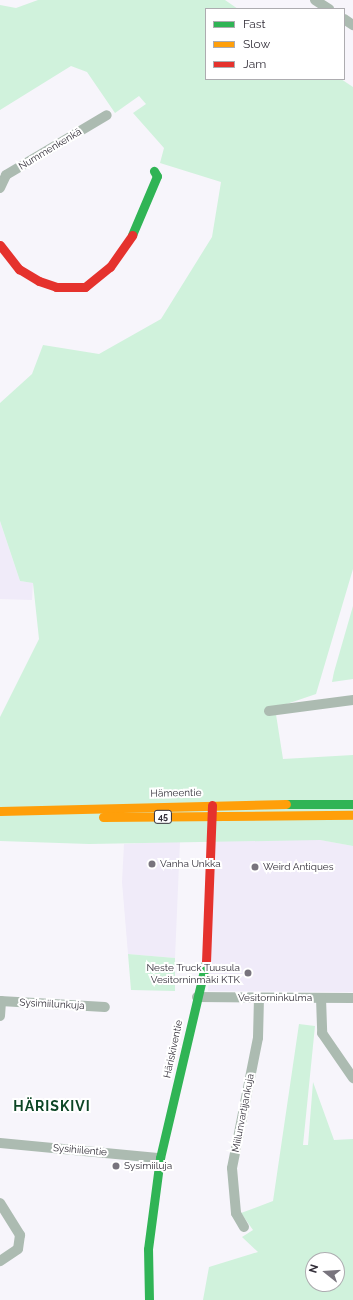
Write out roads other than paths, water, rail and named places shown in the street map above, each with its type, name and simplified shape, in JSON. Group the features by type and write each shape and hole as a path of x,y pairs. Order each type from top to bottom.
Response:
{"street":[{"path":"315,0 327,8"},
{"name":"Nummenkenkä","path":"0,188 6,176 107,115"},
{"path":"1,248 19,269 39,281 56,287 84,286 110,268 130,239 157,176 154,171"},
{"path":"269,711 353,700"},
{"name":"Hämeentie","path":"0,810 212,804 353,804"},
{"name":"Häriskiventie","path":"149,1300 148,1249 160,1158 197,997 206,969 212,804"},
{"name":"45","path":"0,816 212,817 353,815"},
{"name":"Vesitorninkulma","path":"197,997 353,998"},
{"name":"Miilunvartijankuja","path":"244,1227 236,1213 232,1168 258,1038 259,998"},
{"path":"320,998 322,1033 353,1078"},
{"path":"0,1016 1,1001"},
{"name":"Sysimiilunkuja","path":"1,1001 105,1008"},
{"name":"Sysihiilentie","path":"0,1143 160,1158"},
{"path":"0,1203 20,1235 18,1249 0,1261"}],"place":[{"name":"Vanha Unkka","path":"152,864"},
{"name":"Weird Antiques","path":"255,867"},
{"name":"Neste Truck Tuusula Vesitorninmäki KTK","path":"248,973"},
{"name":"Sysimiiluja","path":"116,1166"}],"district":[{"name":"HÄRISKIVI","path":"52,1106"}]}
